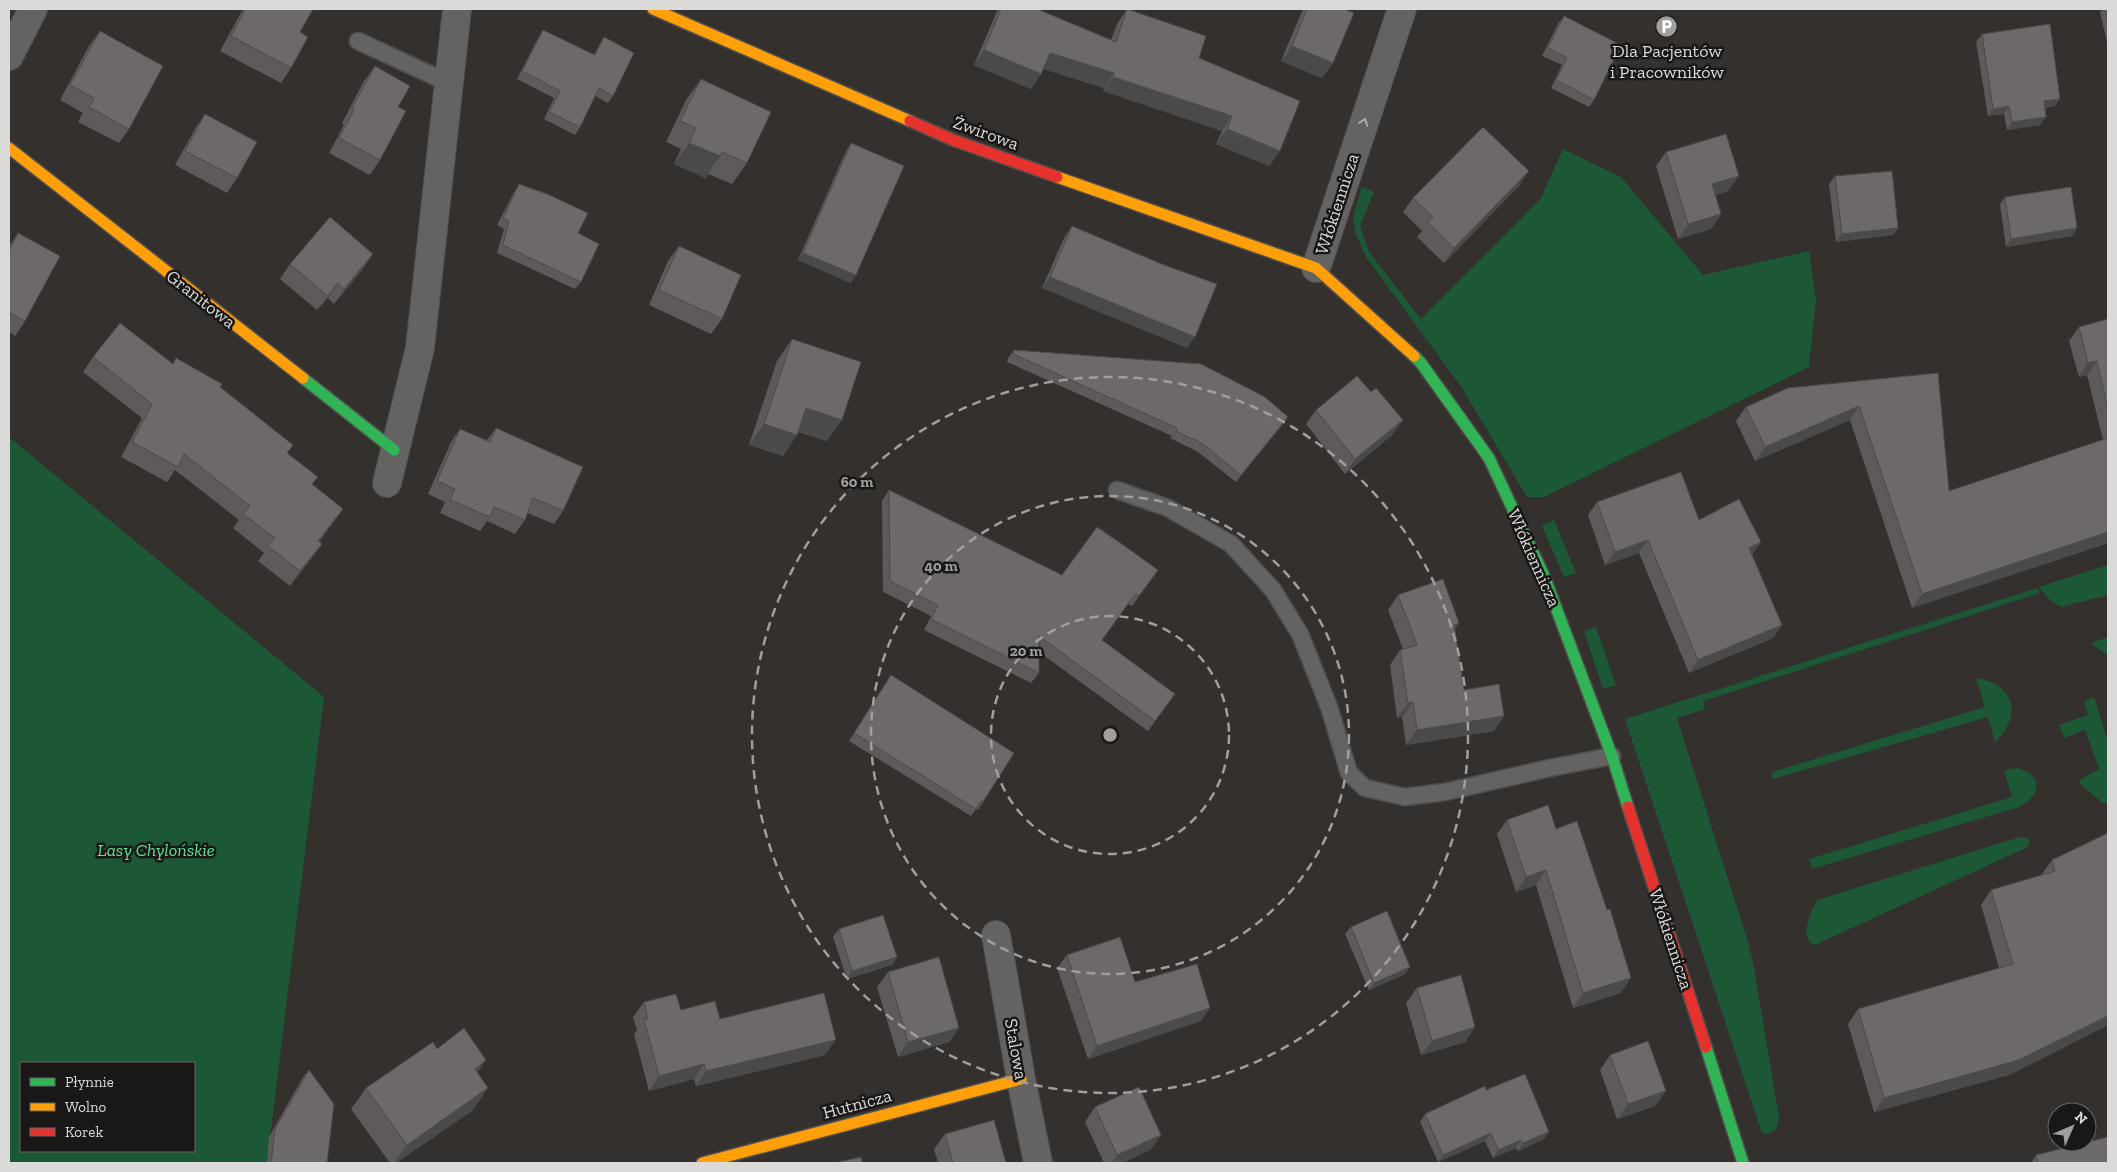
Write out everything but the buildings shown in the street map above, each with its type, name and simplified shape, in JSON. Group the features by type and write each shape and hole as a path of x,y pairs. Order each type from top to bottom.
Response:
{"street":[{"path":"9,56 33,9"},
{"path":"387,483 420,348 457,9"},
{"name":"Żwirowa","path":"653,9 954,140 1316,268"},
{"name":"Włókiennicza","path":"1402,9 1316,268 1421,363 1489,458 1544,576 1612,756 1743,1163"},
{"name":"Granitowa","path":"9,148 394,450"},
{"name":"Stalowa","path":"996,935 1021,1079 1038,1163"},
{"name":"Hutnicza","path":"702,1163 1021,1079"}],"lane":[{"path":"358,41 449,83"},
{"path":"1116,490 1168,508 1231,544 1273,590 1300,634 1329,707 1349,773 1365,788 1405,797 1446,792 1612,756"}],"green space":[{"path":"1563,149 1621,177 1703,275 1809,251 1816,300 1809,367 1544,497 1527,497 1462,388 1366,257 1355,232 1353,217 1362,187 1374,192 1360,226 1369,252 1421,319 1541,198"},
{"name":"Lasy Chylońskie","path":"9,437 324,697 267,1163 9,1163"},
{"path":"1554,520 1576,573 1564,577 1542,526"},
{"path":"2108,565 2108,595 2061,607 2049,599 2039,587"},
{"path":"2037,588 2040,593 1703,701 1705,709 1677,718 1749,945 1754,968 1779,1117 1778,1124 1773,1132 1762,1133 1625,719"},
{"path":"1596,627 1616,685 1603,689 1584,631"},
{"path":"2108,637 2108,656 2091,643"},
{"path":"1976,678 1989,681 1999,687 2007,694 2011,702 2012,711 2009,721 2004,732 1995,742 1988,717 1773,779 1772,772 1985,707"},
{"path":"2094,697 2108,742 2108,804 2103,803 2080,784 2080,780 2099,769 2085,730 2064,738 2059,725 2088,715 2084,701"},
{"path":"2017,768 2026,771 2032,776 2036,786 2032,797 2019,807 1812,869 1809,859 2012,797 2004,770"},
{"path":"2020,837 2030,840 2028,847 1817,944 1813,945 1809,940 1807,935 1808,923 1817,900"}],"traffic: fast":[{"path":"1414,356 1489,458 1544,576 1612,756 1628,807"},
{"path":"303,378 394,450"},
{"path":"1706,1047 1743,1163"}],"traffic: slow":[{"path":"653,9 910,121"},
{"path":"9,148 303,378"},
{"path":"1057,177 1316,268 1414,356"},
{"path":"702,1163 1021,1079"}],"traffic: jam":[{"path":"910,121 953,140 1057,177"},
{"path":"1628,807 1706,1047"}],"place":[{"name":"Dla Pacjentów i Pracowników","path":"1667,26"}]}
